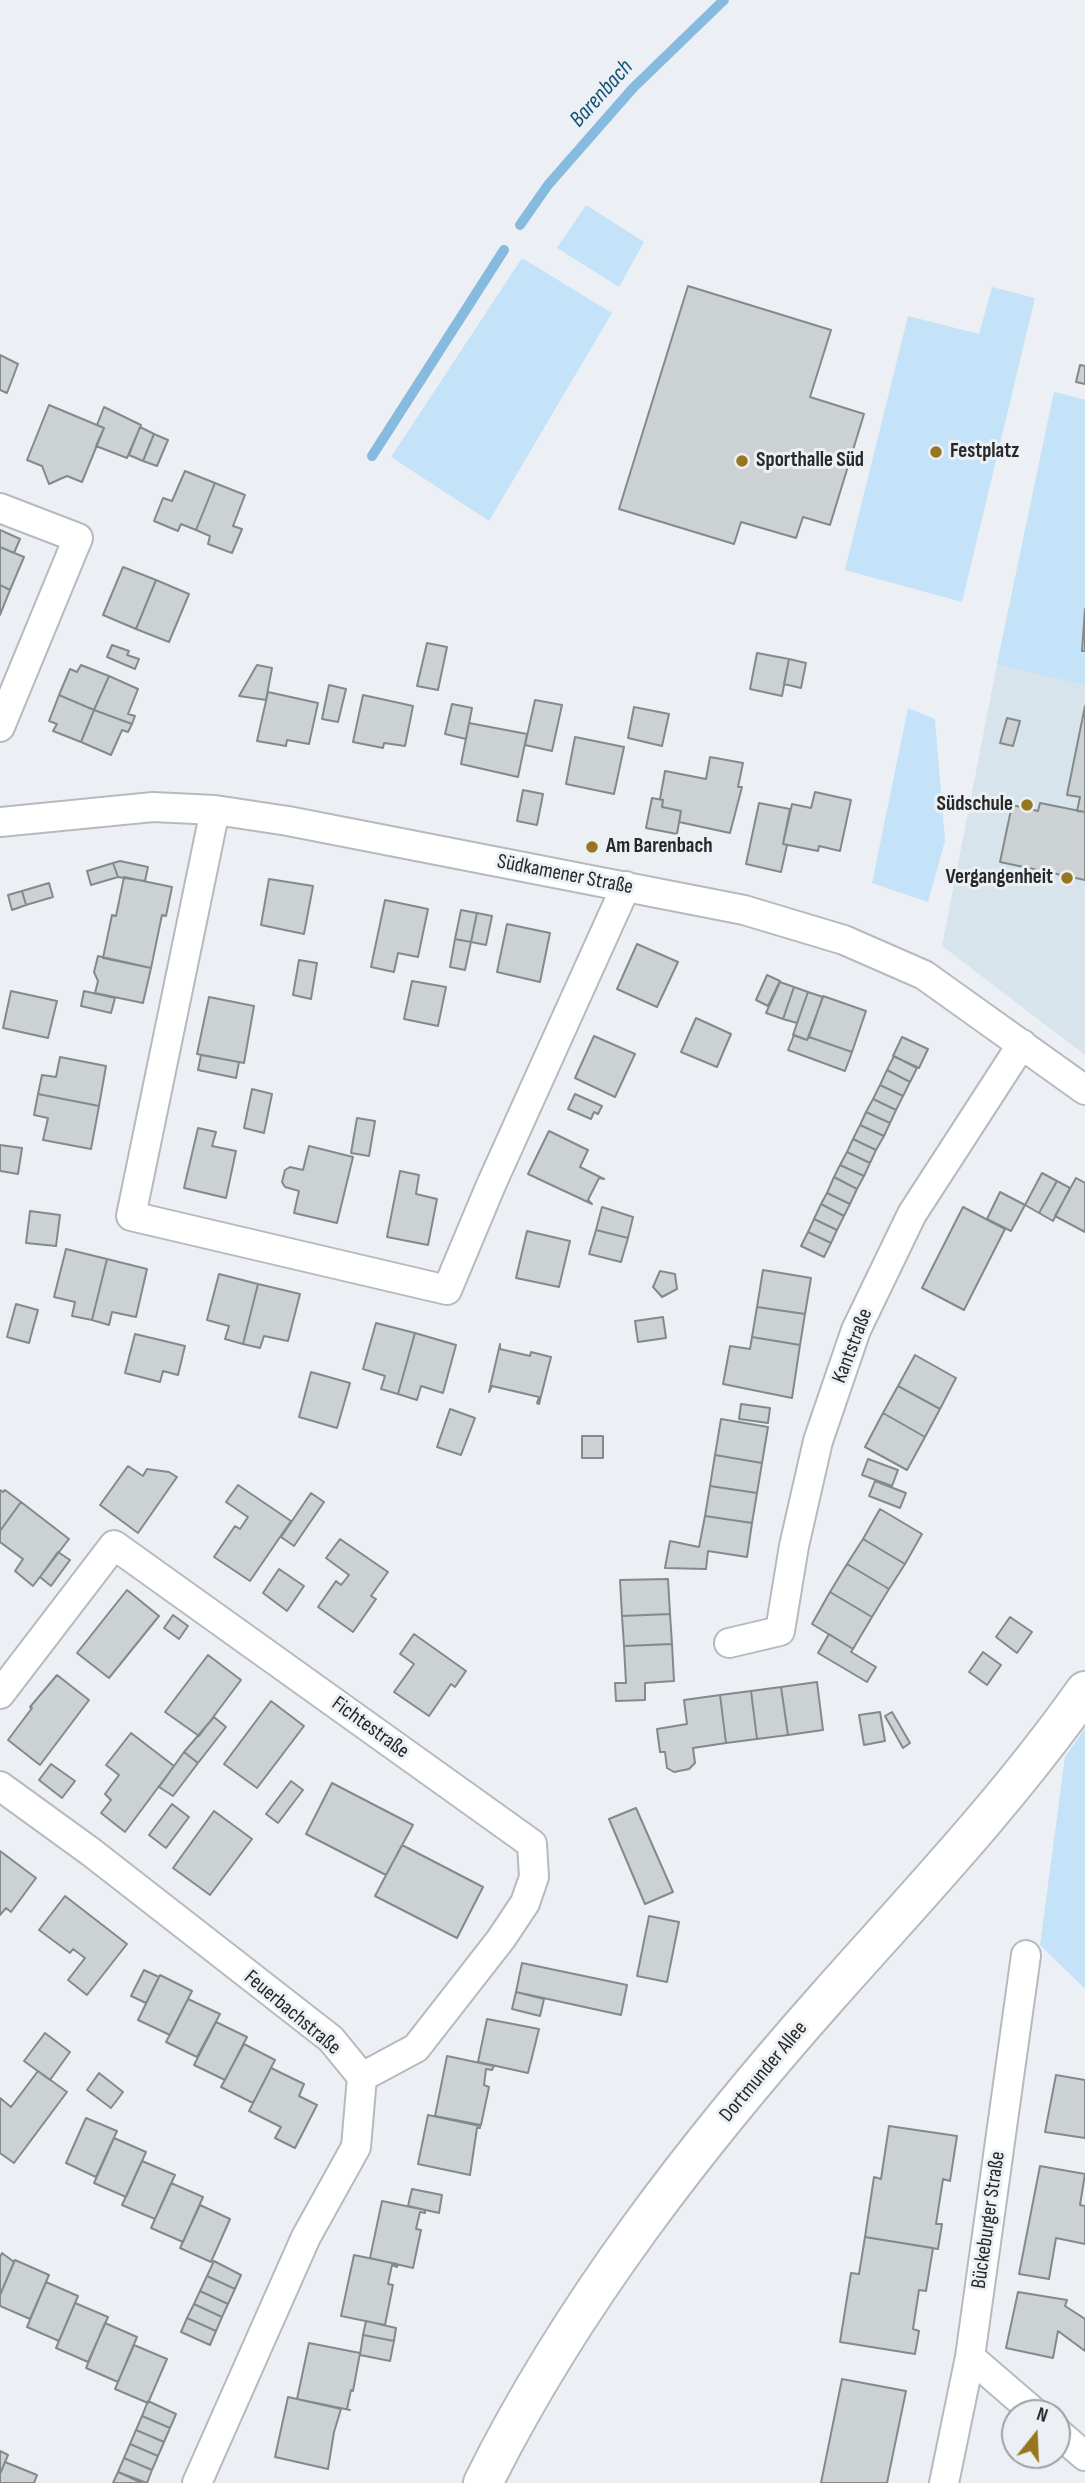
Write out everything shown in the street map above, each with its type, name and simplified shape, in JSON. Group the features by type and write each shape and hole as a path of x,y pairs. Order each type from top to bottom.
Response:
{"main road":[{"name":"Dortmunder Allee","path":"483,2483 583,2309 632,2237 712,2134 815,2011 1010,1792 1085,1691"}],"street":[{"path":"0,508 78,538 0,727"},
{"name":"Südkamener Straße","path":"0,822 153,807 215,810 288,821 744,910 844,940 924,975 1085,1090"},
{"path":"215,810 131,1216 447,1290 491,1185 626,886"},
{"name":"Kantstraße","path":"729,1643 780,1631 794,1546 818,1441 856,1330 912,1214 1022,1044"},
{"name":"Fichtestraße","path":"0,1694 114,1545 532,1844 534,1877 525,1903 501,1939 416,2048 362,2077"},
{"name":"Feuerbachstraße","path":"0,1786 90,1852 331,2039 362,2077"},
{"name":"Bückeburger Straße","path":"944,2483 970,2357 1026,1955"},
{"path":"197,2483 306,2237 356,2147 362,2077"},
{"path":"970,2357 1019,2399"},
{"path":"1071,2444 1085,2456"}],"shaded area":[{"path":"586,205 644,242 619,287 557,248"},
{"path":"522,258 612,313 489,521 391,457"},
{"name":"Festplatz","path":"992,287 1035,298 962,602 845,570 908,316 979,334"},
{"name":"Südschule","path":"1054,392 1085,400 1085,1055 942,946"},
{"path":"1054,392 1085,400 1085,685 997,664"},
{"path":"908,708 935,719 945,841 928,902 872,883"},
{"path":"1085,1728 1085,1989 1040,1945 1065,1757"}],"building":[{"name":"Sporthalle Süd","path":"688,286 831,330 810,397 864,414 830,525 803,517 796,538 741,522 734,544 619,509"},
{"path":"0,355 18,364 7,393 0,390"},
{"path":"1080,365 1085,366 1085,384 1076,382"},
{"path":"49,405 104,428 82,482 67,476 49,484 42,466 27,460"},
{"path":"104,407 141,425 127,458 96,446 104,428 97,425"},
{"path":"140,427 154,434 143,461 129,455"},
{"path":"154,434 168,440 157,466 143,461"},
{"path":"185,471 215,483 196,530 181,524 178,531 154,521 163,498 172,501"},
{"path":"215,483 245,495 233,526 242,529 232,553 208,544 210,536 196,530"},
{"path":"0,530 20,539 14,553 0,547"},
{"path":"0,547 24,557 10,590 0,585"},
{"path":"123,567 156,580 136,629 103,615"},
{"path":"156,580 189,594 169,642 136,629"},
{"path":"0,585 10,590 0,615"},
{"path":"1085,609 1085,651 1082,651"},
{"path":"427,643 447,647 438,690 417,686"},
{"path":"112,645 129,651 127,655 139,659 135,669 107,657"},
{"path":"757,653 789,659 782,696 750,689"},
{"path":"789,659 806,663 801,688 784,684"},
{"path":"81,665 109,676 94,710 59,695 70,669 77,672"},
{"path":"257,665 272,668 266,700 239,696"},
{"path":"109,676 138,689 128,714 135,716 132,724 94,710"},
{"path":"329,685 346,689 338,722 322,719"},
{"path":"268,692 318,703 309,744 287,740 286,746 257,741"},
{"path":"59,695 94,710 81,742 53,731 57,724 49,721"},
{"path":"363,695 413,706 405,746 384,743 383,748 353,742"},
{"path":"535,700 562,705 552,751 525,745"},
{"path":"452,704 472,708 466,739 445,734"},
{"path":"1085,706 1085,812 1077,811 1080,797 1067,795"},
{"path":"634,707 669,714 662,746 628,738"},
{"path":"94,710 132,724 128,732 122,730 111,755 81,742"},
{"path":"1007,718 1020,721 1013,746 1000,743"},
{"path":"469,723 527,734 518,777 461,764"},
{"path":"575,737 624,747 614,794 566,784"},
{"path":"710,757 743,763 738,787 742,787 730,833 679,822 681,811 662,807 663,800 660,799 665,771 706,779"},
{"path":"523,790 543,794 537,825 517,821"},
{"path":"815,792 851,800 840,851 819,846 818,851 783,844 792,804 811,808"},
{"path":"652,798 663,800 662,807 681,811 677,834 646,828"},
{"path":"759,803 790,809 783,844 787,845 781,872 746,864"},
{"path":"1040,803 1085,812 1085,880 1000,862 1012,805 1038,811"},
{"path":"120,861 148,867 145,881 118,877 113,863"},
{"path":"113,863 118,877 91,885 87,871"},
{"path":"124,877 172,887 166,916 162,915 151,968 103,958"},
{"path":"269,879 313,886 304,934 261,925"},
{"path":"49,883 53,897 26,905 22,891"},
{"path":"22,891 26,905 12,910 8,895"},
{"path":"385,900 428,909 418,957 398,953 394,972 371,967"},
{"path":"461,910 477,913 471,942 455,939"},
{"path":"477,913 492,916 486,945 471,942"},
{"path":"507,924 550,933 540,982 497,972"},
{"path":"455,939 471,942 465,970 450,967"},
{"path":"637,944 678,962 657,1007 617,989"},
{"path":"98,956 151,968 143,1003 95,993 98,981 94,972"},
{"path":"299,960 317,963 311,999 293,995"},
{"path":"767,975 780,981 768,1006 756,1000"},
{"path":"412,981 446,987 438,1026 404,1019"},
{"path":"780,982 794,987 783,1019 766,1013"},
{"path":"794,987 808,992 797,1023 783,1019"},
{"path":"11,991 57,1001 48,1038 3,1028"},
{"path":"84,991 115,998 111,1013 81,1006"},
{"path":"808,992 823,997 807,1040 793,1035"},
{"path":"823,996 866,1011 852,1052 809,1037"},
{"path":"209,997 254,1006 244,1063 197,1054"},
{"path":"696,1018 731,1034 717,1067 681,1052"},
{"path":"794,1035 807,1040 809,1037 852,1052 845,1071 788,1050"},
{"path":"594,1036 635,1054 615,1097 575,1078"},
{"path":"902,1037 928,1049 919,1068 893,1056"},
{"path":"201,1055 239,1062 236,1078 198,1070"},
{"path":"894,1056 917,1068 910,1082 887,1070"},
{"path":"60,1057 106,1066 99,1106 38,1094 42,1075 56,1077"},
{"path":"887,1070 910,1082 903,1096 880,1085"},
{"path":"880,1085 903,1096 896,1110 873,1099"},
{"path":"252,1089 272,1094 264,1133 244,1128"},
{"path":"38,1094 99,1106 91,1149 43,1140 48,1118 34,1115"},
{"path":"575,1094 602,1106 598,1114 594,1112 591,1119 568,1109"},
{"path":"873,1099 896,1110 890,1123 866,1112"},
{"path":"866,1112 890,1123 884,1136 860,1125"},
{"path":"357,1118 375,1121 369,1156 351,1153"},
{"path":"860,1125 884,1136 876,1150 853,1139"},
{"path":"198,1128 216,1132 212,1146 236,1151 226,1198 184,1188"},
{"path":"549,1131 588,1150 580,1167 604,1179 599,1178 588,1200 592,1204 528,1174"},
{"path":"853,1139 876,1150 870,1163 847,1152"},
{"path":"0,1145 22,1148 18,1174 0,1171"},
{"path":"309,1146 353,1157 337,1223 294,1213 299,1191 285,1187 282,1182 285,1170 290,1167 303,1170"},
{"path":"847,1152 870,1163 864,1176 840,1165"},
{"path":"840,1165 864,1176 857,1189 834,1177"},
{"path":"400,1171 419,1175 416,1194 437,1199 428,1245 387,1237"},
{"path":"1042,1173 1057,1181 1039,1213 1025,1205"},
{"path":"834,1177 857,1189 850,1204 827,1193"},
{"path":"1076,1178 1085,1183 1085,1232 1055,1216"},
{"path":"1057,1181 1070,1188 1053,1221 1039,1213"},
{"path":"1000,1192 1025,1205 1011,1231 987,1219"},
{"path":"827,1193 850,1204 844,1216 821,1204"},
{"path":"821,1204 844,1216 837,1230 814,1219"},
{"path":"602,1207 633,1217 628,1238 596,1230"},
{"path":"963,1207 1005,1229 964,1310 922,1288"},
{"path":"30,1211 60,1215 56,1246 26,1243"},
{"path":"814,1219 837,1230 831,1243 808,1232"},
{"path":"596,1230 628,1238 621,1262 589,1254"},
{"path":"527,1231 570,1241 559,1287 516,1278"},
{"path":"808,1232 831,1243 824,1257 801,1246"},
{"path":"66,1249 107,1259 92,1320 72,1316 75,1302 54,1297"},
{"path":"107,1259 147,1269 136,1317 112,1312 109,1325 92,1320"},
{"path":"763,1270 811,1278 805,1314 757,1307"},
{"path":"660,1271 675,1274 677,1289 662,1297 653,1287"},
{"path":"219,1274 258,1284 243,1344 225,1339 229,1326 207,1320"},
{"path":"258,1284 300,1294 288,1341 264,1336 260,1348 243,1344"},
{"path":"16,1304 38,1310 29,1343 7,1337"},
{"path":"757,1307 805,1314 800,1345 752,1337"},
{"path":"663,1317 666,1338 638,1342 635,1321"},
{"path":"376,1323 415,1333 398,1394 381,1389 385,1376 363,1369"},
{"path":"415,1333 456,1345 443,1393 421,1386 417,1400 398,1394"},
{"path":"135,1334 185,1346 178,1375 163,1371 160,1382 125,1373"},
{"path":"752,1337 800,1345 792,1398 723,1384 730,1346 750,1349"},
{"path":"500,1344 500,1349 530,1356 531,1352 551,1357 539,1404 539,1397 492,1386 489,1392"},
{"path":"915,1355 956,1378 940,1409 898,1386"},
{"path":"311,1372 350,1383 337,1428 299,1417"},
{"path":"898,1386 940,1409 925,1437 883,1413"},
{"path":"741,1404 770,1408 768,1423 739,1419"},
{"path":"450,1409 475,1418 461,1455 437,1447"},
{"path":"883,1413 925,1437 907,1470 865,1447"},
{"path":"721,1419 768,1427 762,1463 715,1455"},
{"path":"582,1436 603,1436 603,1458 582,1458"},
{"path":"715,1455 762,1463 757,1493 710,1486"},
{"path":"868,1459 898,1470 892,1486 862,1475"},
{"path":"128,1466 143,1476 147,1469 169,1472 177,1477 138,1533 100,1505"},
{"path":"875,1481 906,1493 900,1508 869,1496"},
{"path":"238,1485 291,1521 250,1581 214,1557 235,1526 240,1529 248,1517 226,1502"},
{"path":"710,1486 757,1493 752,1523 705,1516"},
{"path":"0,1490 5,1490 21,1502 0,1531"},
{"path":"311,1493 324,1502 294,1546 281,1537"},
{"path":"21,1502 69,1539 33,1586 15,1571 23,1559 0,1542 0,1531"},
{"path":"880,1509 922,1534 905,1564 863,1539"},
{"path":"705,1516 752,1523 747,1557 708,1551 706,1569 665,1568 670,1541 699,1547"},
{"path":"340,1539 388,1572 371,1596 376,1599 353,1632 318,1607 336,1581 341,1585 349,1575 326,1558"},
{"path":"863,1539 905,1564 889,1589 847,1564"},
{"path":"58,1552 70,1560 51,1586 40,1577"},
{"path":"847,1564 889,1589 872,1617 830,1592"},
{"path":"279,1569 304,1586 287,1611 263,1593"},
{"path":"668,1579 670,1614 622,1616 620,1580"},
{"path":"127,1590 159,1616 109,1678 77,1653"},
{"path":"830,1592 872,1617 853,1649 812,1624"},
{"path":"670,1614 672,1644 624,1646 622,1616"},
{"path":"173,1615 188,1626 179,1639 164,1628"},
{"path":"1010,1617 1032,1632 1017,1653 996,1637"},
{"path":"414,1634 466,1671 455,1687 451,1684 429,1716 394,1692 414,1664 400,1654"},
{"path":"829,1634 876,1667 867,1682 818,1653"},
{"path":"672,1644 674,1681 645,1683 645,1700 616,1701 615,1683 626,1683 624,1646"},
{"path":"983,1652 1001,1665 987,1685 969,1672"},
{"path":"208,1655 241,1680 199,1736 165,1712"},
{"path":"57,1675 89,1700 40,1765 8,1740 32,1708 30,1707"},
{"path":"817,1682 823,1730 788,1735 781,1687"},
{"path":"781,1687 788,1735 757,1739 751,1691"},
{"path":"751,1691 757,1739 726,1743 720,1695"},
{"path":"720,1695 726,1743 693,1748 695,1763 689,1769 674,1772 667,1768 665,1752 660,1752 657,1729 687,1724 684,1700"},
{"path":"271,1701 304,1726 257,1788 224,1764"},
{"path":"880,1712 885,1741 864,1745 859,1715"},
{"path":"892,1712 910,1743 903,1748 885,1716"},
{"path":"214,1717 226,1727 198,1763 184,1752"},
{"path":"131,1733 174,1766 125,1832 101,1813 111,1800 105,1794 119,1775 106,1765"},
{"path":"184,1752 198,1763 173,1796 159,1787"},
{"path":"51,1764 75,1781 62,1798 39,1780"},
{"path":"291,1781 303,1790 278,1823 266,1814"},
{"path":"332,1783 413,1825 386,1875 306,1834"},
{"path":"172,1804 189,1817 166,1848 149,1835"},
{"path":"636,1808 673,1892 645,1904 609,1819"},
{"path":"214,1811 252,1839 210,1895 173,1868"},
{"path":"402,1845 483,1887 457,1938 375,1896"},
{"path":"0,1851 36,1878 11,1912 6,1908 0,1915"},
{"path":"65,1896 127,1944 87,1995 68,1980 85,1958 73,1949 70,1953 39,1930"},
{"path":"649,1916 679,1922 667,1982 637,1976"},
{"path":"522,1963 627,1985 621,2015 516,1992"},
{"path":"144,1970 159,1977 146,2003 131,1996"},
{"path":"160,1975 192,1991 170,2035 138,2020"},
{"path":"516,1992 544,1999 540,2016 512,2009"},
{"path":"188,1999 220,2014 197,2057 166,2042"},
{"path":"487,2019 539,2029 528,2073 478,2062"},
{"path":"216,2022 247,2037 225,2080 194,2065"},
{"path":"45,2033 70,2052 50,2080 24,2061"},
{"path":"244,2044 275,2060 253,2103 221,2087"},
{"path":"447,2056 494,2066 492,2070 486,2069 484,2085 489,2087 481,2125 435,2116"},
{"path":"271,2068 304,2084 299,2096 317,2105 295,2148 275,2138 281,2127 249,2111"},
{"path":"38,2071 67,2092 14,2163 0,2153 0,2098 11,2107"},
{"path":"99,2073 123,2092 111,2108 87,2090"},
{"path":"1056,2075 1085,2080 1085,2138 1045,2132"},
{"path":"428,2115 480,2126 477,2128 470,2175 418,2164"},
{"path":"86,2118 117,2131 96,2177 66,2163"},
{"path":"889,2126 957,2136 950,2181 943,2179 936,2224 942,2224 938,2249 865,2237 874,2177 881,2179"},
{"path":"114,2138 146,2152 126,2197 94,2183"},
{"path":"142,2161 175,2175 155,2219 122,2205"},
{"path":"1040,2166 1085,2174 1080,2205 1085,2206 1085,2244 1056,2238 1049,2279 1019,2274"},
{"path":"171,2183 203,2197 183,2242 151,2228"},
{"path":"412,2189 442,2195 439,2213 408,2206"},
{"path":"382,2201 425,2210 425,2213 420,2212 416,2229 421,2230 413,2268 370,2258"},
{"path":"200,2205 230,2219 211,2262 180,2248"},
{"path":"865,2237 933,2248 926,2291 919,2290 913,2329 919,2331 915,2354 840,2342 851,2273 859,2274"},
{"path":"2,2253 14,2262 0,2295 0,2257"},
{"path":"354,2255 397,2264 397,2267 392,2265 388,2284 393,2285 385,2325 341,2316"},
{"path":"15,2260 49,2275 30,2319 0,2306 0,2295"},
{"path":"214,2261 241,2275 235,2289 207,2276"},
{"path":"207,2276 235,2289 228,2304 200,2291"},
{"path":"46,2282 78,2296 59,2341 27,2327"},
{"path":"200,2291 228,2304 222,2317 194,2304"},
{"path":"1018,2292 1067,2300 1065,2306 1085,2319 1085,2351 1058,2331 1053,2358 1006,2348"},
{"path":"75,2303 108,2317 88,2362 56,2348"},
{"path":"194,2304 222,2317 216,2331 187,2318"},
{"path":"187,2318 216,2331 210,2345 181,2332"},
{"path":"366,2321 396,2328 394,2341 363,2335"},
{"path":"105,2323 137,2337 118,2382 86,2368"},
{"path":"363,2335 394,2341 390,2361 360,2355"},
{"path":"309,2343 360,2353 347,2409 350,2410 297,2399"},
{"path":"134,2345 167,2359 148,2403 115,2389"},
{"path":"842,2379 906,2391 887,2483 821,2483"},
{"path":"288,2397 341,2409 328,2469 275,2457"},
{"path":"148,2401 176,2414 170,2428 142,2416"},
{"path":"142,2416 170,2428 164,2442 136,2430"},
{"path":"136,2430 164,2442 158,2456 130,2444"},
{"path":"130,2444 158,2456 152,2470 124,2458"},
{"path":"0,2451 8,2455 0,2474"},
{"path":"124,2458 152,2470 147,2483 118,2472"},
{"path":"5,2462 37,2475 34,2483 0,2483"},
{"path":"118,2472 142,2483 113,2483"}],"waterway":[{"name":"Barenbach","path":"520,225 548,185 633,88 724,0"},
{"name":"Barenbach","path":"372,456 504,250"}],"place":[{"name":"Festplatz","path":"936,452"},
{"name":"Sporthalle Süd","path":"742,461"},
{"name":"Südschule","path":"1027,805"},
{"name":"Am Barenbach","path":"592,847"},
{"name":"Vergangenheit","path":"1067,878"}]}
